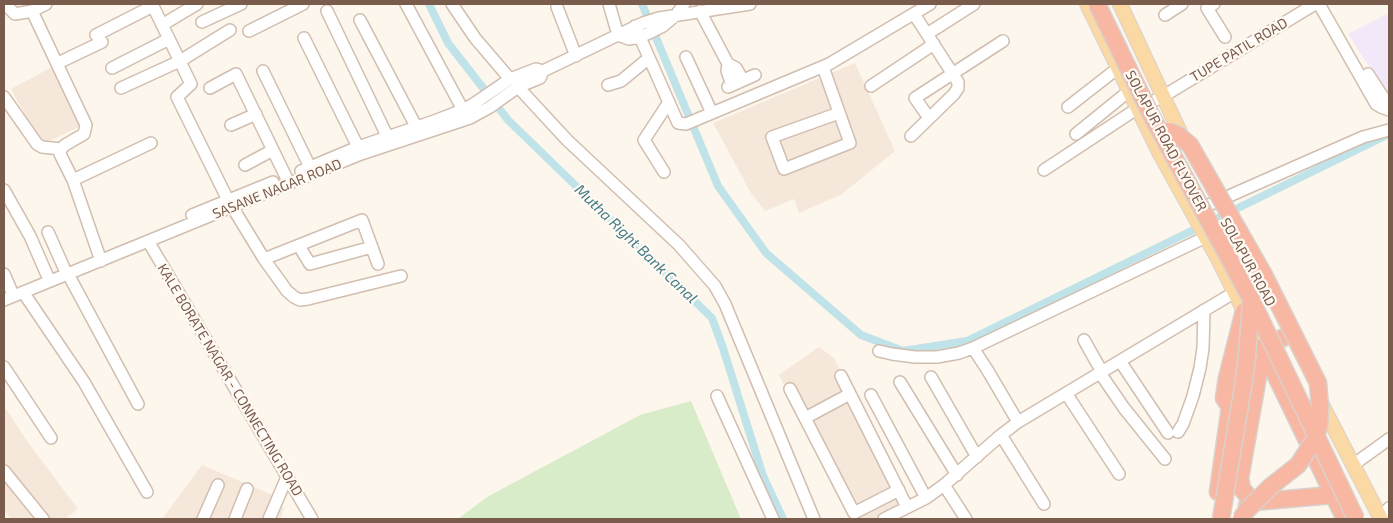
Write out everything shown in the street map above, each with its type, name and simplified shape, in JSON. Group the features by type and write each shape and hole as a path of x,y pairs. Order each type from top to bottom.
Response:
{"highway":[{"name":"SOLAPUR ROAD FLYOVER","path":"1097,4 1151,115 1356,519"},
{"name":"SOLAPUR ROAD FLYOVER","path":"1109,4 1168,130 1258,296 1367,519"},
{"path":"1168,130 1178,135 1190,145 1264,275 1318,384 1319,427 1313,442 1298,465 1270,487 1239,519"},
{"path":"1230,407 1224,398 1227,378 1248,305"},
{"path":"1221,519 1248,350 1248,305"},
{"path":"1262,347 1287,336"},
{"path":"1252,502 1242,489 1240,478 1262,347"},
{"path":"1262,347 1345,519"},
{"path":"1214,519 1230,407 1236,392 1247,379 1259,370"},
{"path":"1239,519 1244,508 1252,502 1334,495"}],"main road":[{"name":"SOLAPUR ROAD","path":"1087,4 1160,154 1234,292 1248,305 1262,347"},
{"name":"SOLAPUR ROAD","path":"1120,4 1162,97 1217,206 1287,336 1380,519"}],"street":[{"path":"5,4 15,14 32,11 46,4"},
{"path":"162,25 197,4"},
{"path":"202,22 241,4"},
{"path":"249,31 303,4"},
{"path":"406,4 464,110"},
{"path":"452,4 475,38 567,140 679,244 715,286 725,304 814,519"},
{"path":"609,4 618,35"},
{"path":"676,15 684,4"},
{"name":"SASANE NAGAR ROAD","path":"419,130 437,120 464,110 514,83 540,78 544,71 618,35 642,30 676,15 750,4"},
{"path":"642,30 649,58 678,122 686,124 823,67 930,4"},
{"path":"927,34 974,4"},
{"path":"1165,15 1182,4"},
{"path":"1198,4 1214,31"},
{"path":"1214,4 1208,8 1225,37"},
{"name":"TUPE PATIL ROAD","path":"1044,170 1138,108 1162,97 1315,4"},
{"path":"1319,4 1366,78 1383,97 1388,106"},
{"path":"1326,4 1366,78"},
{"path":"58,63 152,5 191,84 177,97 231,204 264,259 287,291 294,298 300,300 308,299 400,276"},
{"path":"557,8 576,56"},
{"path":"4,97 37,144 42,147 61,149 84,134 86,130 86,125 58,63 32,11"},
{"path":"327,11 389,140"},
{"path":"700,11 728,64 727,71 736,85 755,75"},
{"path":"911,136 958,88 958,82 953,73 914,14"},
{"path":"360,20 419,130"},
{"path":"121,88 180,60 230,30"},
{"path":"304,38 360,151"},
{"path":"112,68 169,39"},
{"path":"929,118 915,98 1002,41"},
{"path":"871,86 934,44"},
{"path":"686,57 712,113"},
{"path":"608,85 621,81 649,58"},
{"path":"823,67 850,143 784,169 772,137 839,113"},
{"path":"1068,107 1118,68"},
{"path":"263,71 310,167"},
{"path":"210,88 236,74 286,177"},
{"name":"SASANE NAGAR ROAD","path":"4,300 66,271 360,151 419,130 470,118 490,107 504,89"},
{"path":"1076,134 1129,91"},
{"path":"664,172 644,140 669,102"},
{"path":"231,125 256,114"},
{"path":"879,351 915,357 937,357 973,348 1199,226 1217,206 1363,137 1389,130"},
{"path":"73,180 151,143"},
{"path":"61,149 60,154 73,180 99,258"},
{"path":"245,165 274,150"},
{"name":"SASANE NAGAR ROAD","path":"99,258 148,241 310,167 360,151"},
{"path":"4,190 30,236 47,275"},
{"path":"264,259 362,220 378,264"},
{"path":"48,232 66,271 138,404"},
{"name":"KALE BORATE NAGAR - CONNECTING ROAD","path":"148,241 312,519"},
{"path":"299,246 310,264 372,247"},
{"name":"SASANE NAGAR ROAD","path":"7,292 47,275 66,271"},
{"path":"4,274 7,292"},
{"path":"23,292 84,382 147,492"},
{"path":"884,519 926,498 944,485 1018,422 1234,292"},
{"path":"1120,361 1173,433 1186,417 1200,368 1203,348 1204,310"},
{"path":"1084,340 1101,372 1124,408 1165,459"},
{"path":"973,348 1018,422"},
{"path":"4,367 51,438"},
{"path":"841,376 907,507"},
{"path":"931,377 977,456"},
{"path":"900,382 957,475"},
{"path":"790,389 854,513 899,490"},
{"path":"1066,393 1119,474"},
{"path":"805,418 850,394"},
{"path":"871,395 926,498"},
{"path":"717,396 772,519"},
{"path":"1001,435 1044,504"},
{"path":"1353,465 1389,439"},
{"path":"4,470 43,519"},
{"path":"270,519 287,478"},
{"path":"203,519 218,485"},
{"path":"944,485 966,519"},
{"path":"235,519 247,489"},
{"path":"194,519 212,498"},
{"path":"1380,519 1389,508"}],"shaded area":[{"path":"1389,13 1389,97 1348,34"},
{"path":"855,63 895,151 842,194 799,213 794,199 765,211 751,193 713,123"},
{"path":"54,66 83,125 41,145 11,89"},
{"path":"819,347 834,358 907,503 878,519 851,519 779,375"},
{"path":"4,406 27,441 78,509 65,519 11,519 4,510"},
{"path":"202,465 275,496 273,503 284,508 280,519 162,519"}],"green space":[{"path":"691,401 741,519 458,519 487,497 640,415"}],"waterway":[{"name":"Mutha Right Bank Canal","path":"429,4 448,43 508,120 712,318 763,476 783,519"},
{"path":"642,4 718,186 766,253 861,335 903,351 967,341 1389,134"}]}
